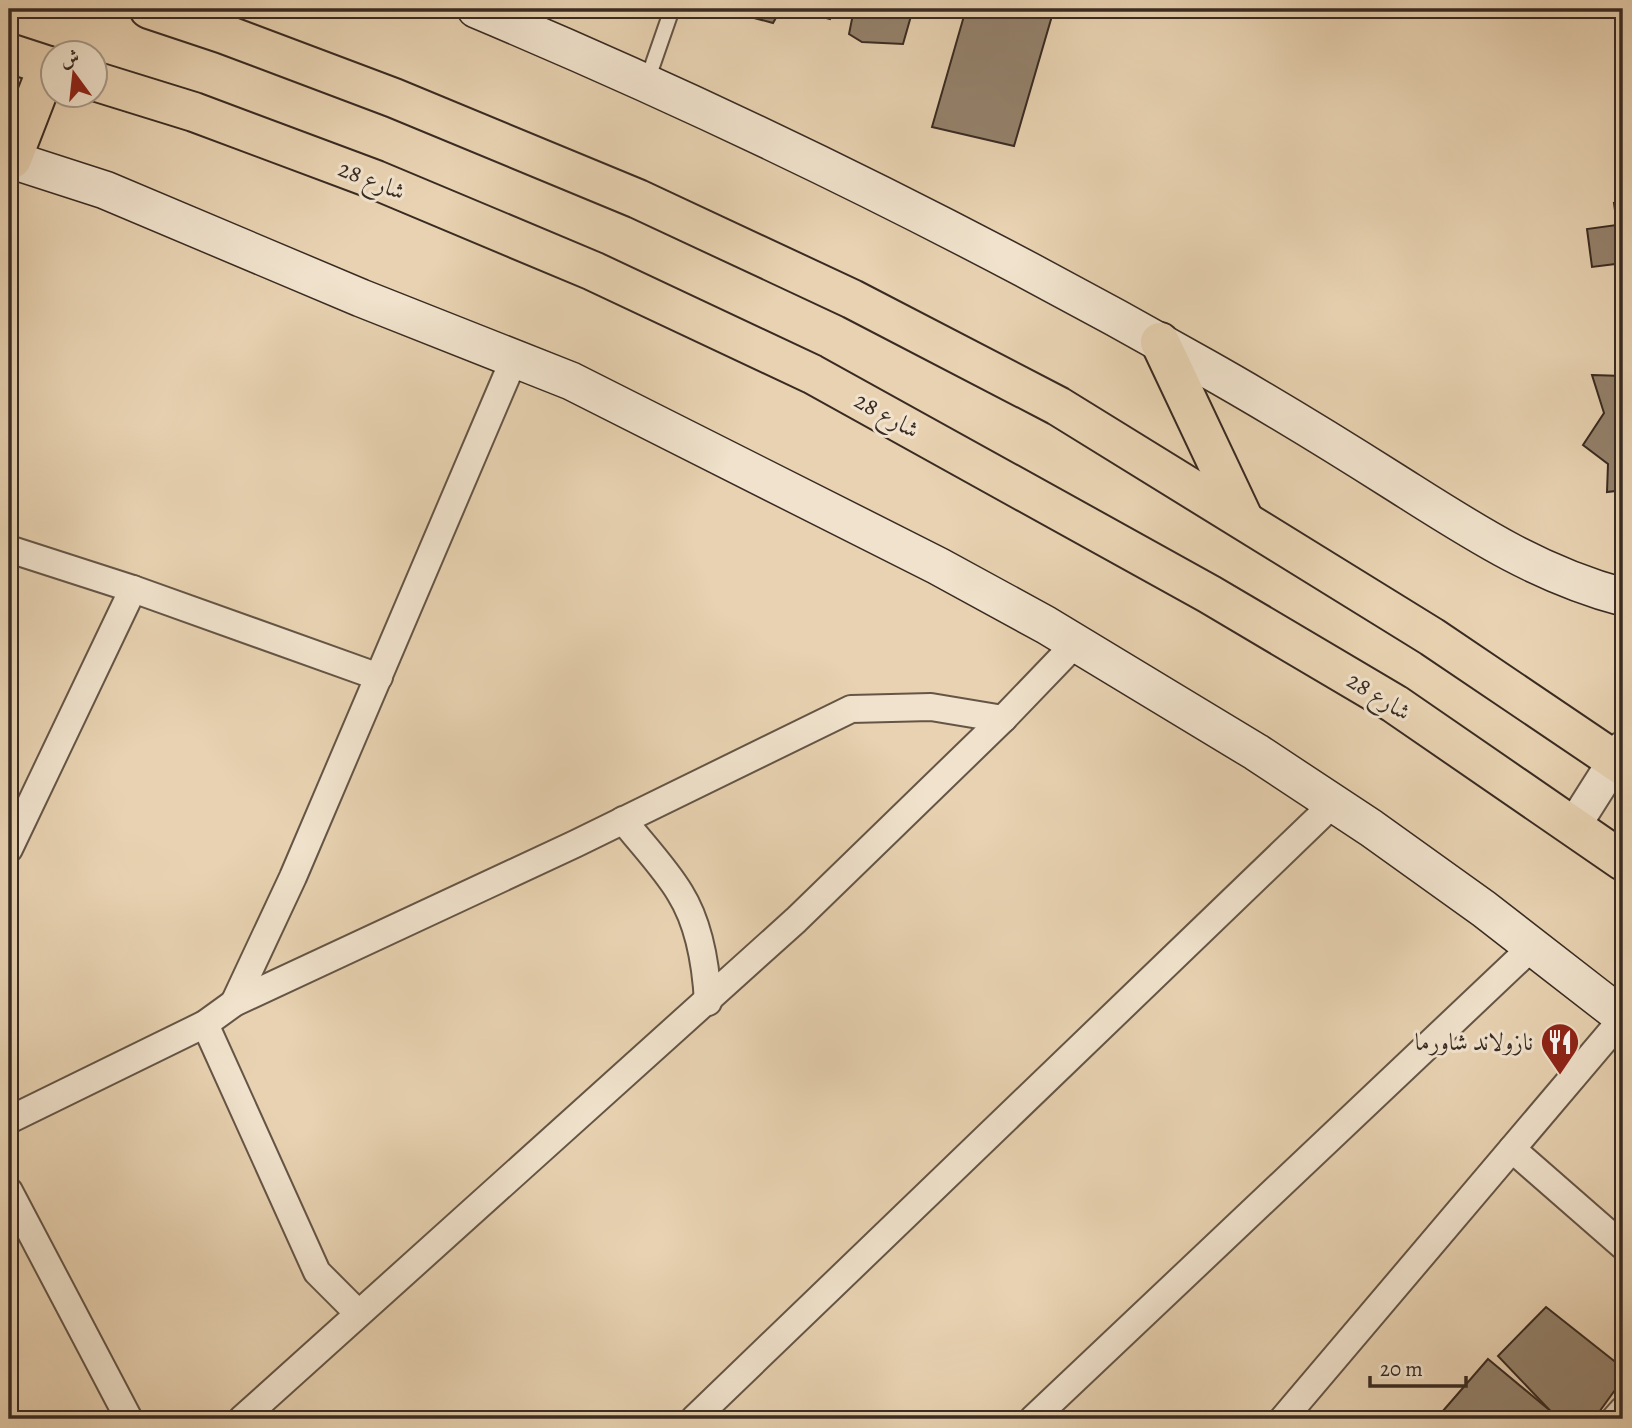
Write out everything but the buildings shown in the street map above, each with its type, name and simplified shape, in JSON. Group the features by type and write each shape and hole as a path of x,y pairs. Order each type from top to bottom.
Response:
{"highway":[{"path":"149,9 229,21 394,98 638,199 852,299 1058,406 1432,637 1621,759"},
{"path":"9,53 38,62"},
{"name":"شارع 28","path":"108,84 194,112 376,180 593,271 812,374 1002,477 1244,614 1395,704 1623,861"},
{"path":"10,159 38,94"},
{"path":"1160,342 1244,520"}],"main road":[{"path":"476,9 647,82 971,240 1278,408 1499,548 1579,584 1623,597"},
{"path":"10,159 105,190 348,293 570,381 938,566 1076,643 1198,716 1334,803 1484,909 1623,1017"}],"street":[{"path":"234,1003 293,877 514,359"},
{"path":"9,549 133,589 379,677"},
{"path":"9,849 133,589"},
{"path":"242,1419 708,1002 1003,719 1076,643"},
{"path":"9,1120 205,1024 234,1003 623,820 851,709 931,707 1003,719"},
{"path":"1573,827 1621,759"},
{"path":"694,1419 1334,803"},
{"path":"623,820 680,893 696,929 706,969 708,1002"},
{"path":"1033,1419 1532,947"},
{"path":"1283,1419 1623,1017"},
{"path":"205,1024 317,1272 358,1313"},
{"path":"1512,1149 1623,1246"},
{"path":"9,1191 129,1419"},
{"path":"1615,1419 1623,1410"}],"lane":[{"path":"647,82 671,9"}],"place":[{"name":"نازولاند شاورما","path":"1560,1076"}]}
